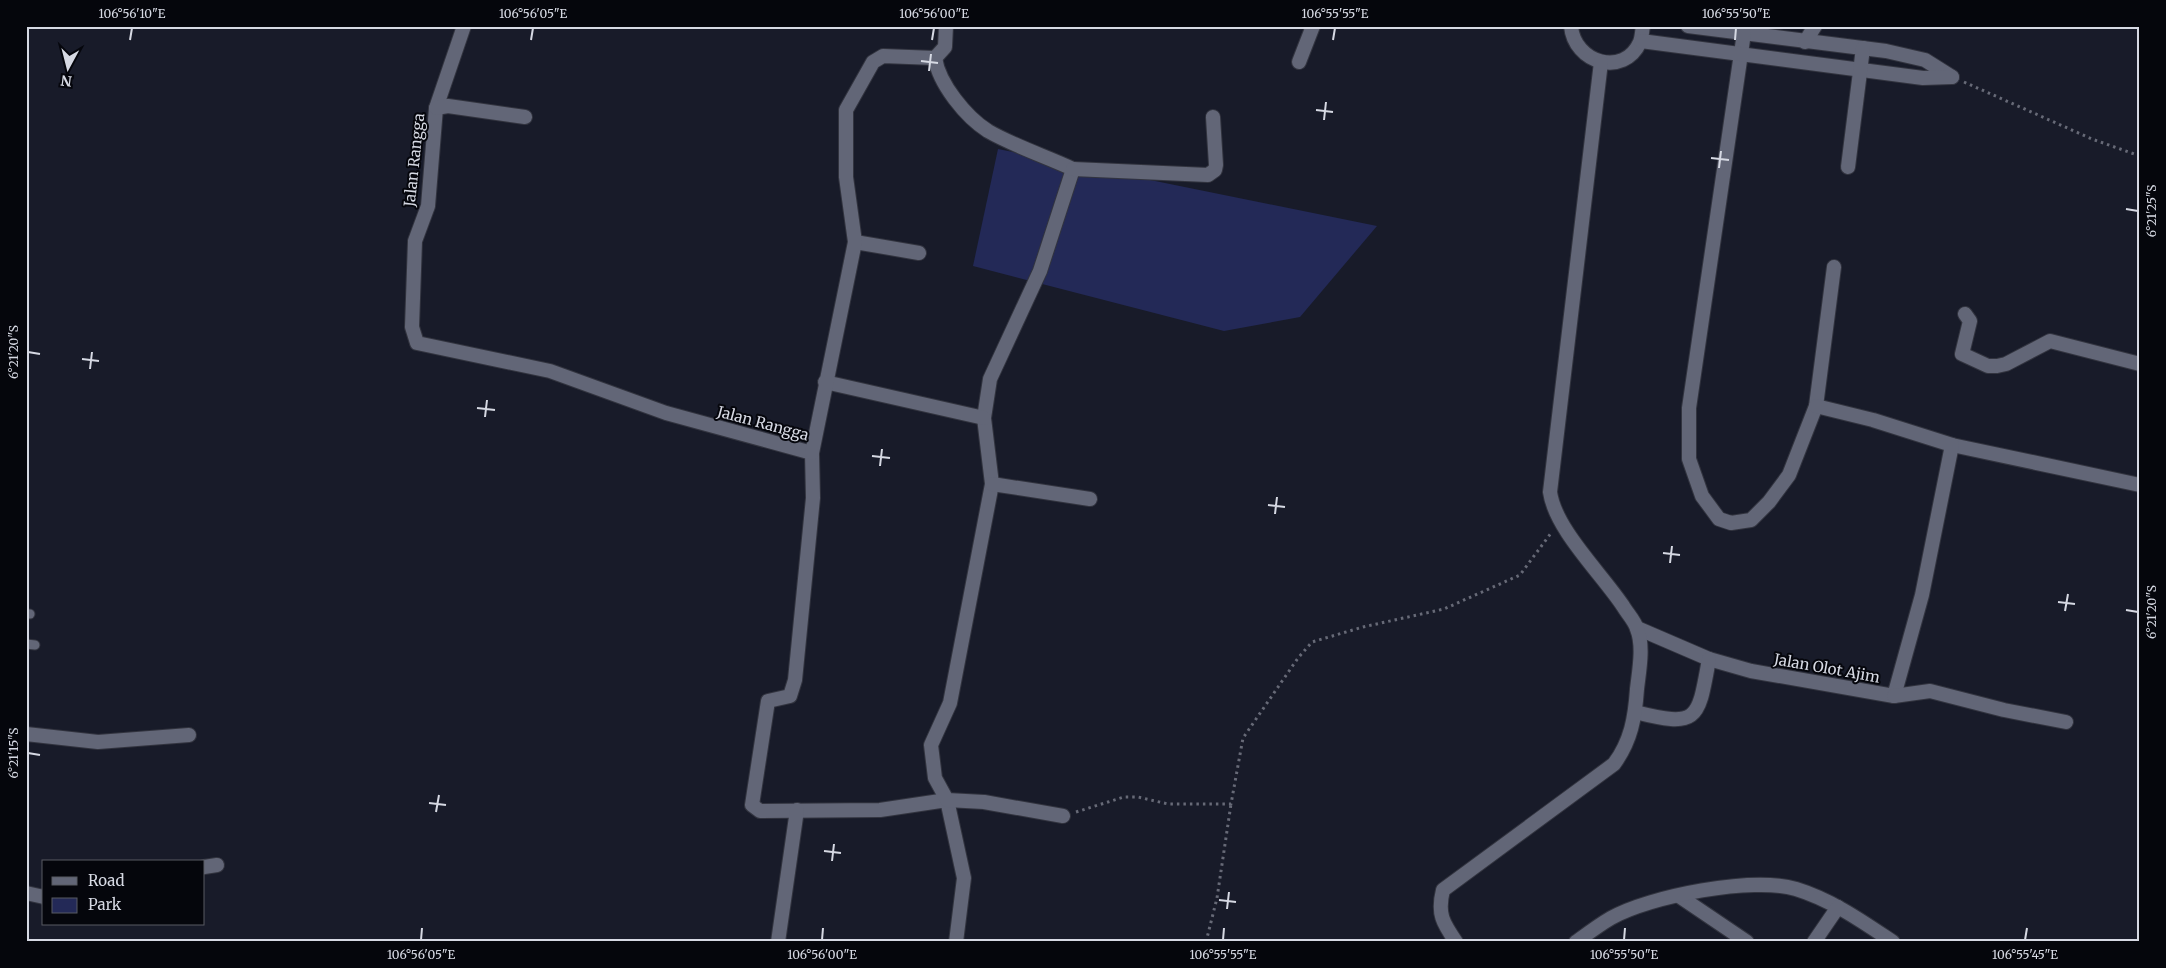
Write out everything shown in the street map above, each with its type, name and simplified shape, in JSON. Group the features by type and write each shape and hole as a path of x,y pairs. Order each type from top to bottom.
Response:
{"street":[{"name":"Jalan Rangga","path":"464,26 436,108 428,206 415,240 412,327 417,343 550,371 666,413 812,453 813,498 795,680 790,696 768,701 752,805 760,810 880,810 948,800 984,802 1063,816"},
{"path":"812,453 825,382 845,301 855,242 846,177 846,110 873,62 883,56 934,58 944,47 946,26"},
{"path":"1299,62 1313,26"},
{"path":"1571,26 1572,36 1578,48 1588,58 1601,62 1617,62 1631,54 1641,42 1643,26"},
{"path":"1688,26 1863,48 1925,60 1952,77"},
{"path":"1805,42 1815,26"},
{"path":"1744,33 1689,408 1689,459 1702,496 1719,519 1731,523 1751,520 1769,502 1789,475 1816,406 1834,267"},
{"path":"1641,42 1923,78 1952,77"},
{"path":"1848,167 1863,48"},
{"path":"934,58 936,69 950,95 987,130 1073,169 1208,176 1215,170 1216,165 1213,117"},
{"path":"1456,942 1445,925 1439,906 1443,890 1614,764 1624,750 1631,734 1635,712 1640,646 1637,628 1606,581 1559,522 1552,506 1551,473 1601,62"},
{"path":"436,108 448,106 525,117"},
{"path":"956,942 964,878 948,800 935,778 931,745 950,703 992,484 984,418 990,379 1040,270 1073,169"},
{"path":"855,242 919,253"},
{"path":"1965,314 1970,321 1962,354 1988,366 2006,364 2050,341 2140,364"},
{"path":"825,382 984,418"},
{"path":"1816,406 1873,420 1950,450 2140,485"},
{"name":"Jalan Olot Ajim","path":"1637,628 1710,659 1751,671 1894,696 1922,595 1950,450"},
{"path":"992,484 1090,499"},
{"path":"1635,712 1676,721 1687,719 1697,709 1702,697 1710,659"},
{"path":"1894,696 1930,691 2004,710 2066,722"},
{"path":"26,734 98,742 189,735"},
{"path":"778,942 797,810"},
{"path":"1576,942 1611,917 1644,904 1752,883 1796,889 1838,907 1893,942"},
{"path":"26,893 42,897"},
{"path":"1679,896 1748,942"},
{"path":"1814,942 1838,907"}],"path":[{"path":"1952,77 2092,139 2140,156"},
{"path":"1206,942 1217,898 1243,738 1298,658 1312,642 1363,627 1444,609 1520,575 1559,522"},
{"path":"1063,816 1124,797 1138,797 1168,804 1231,804"}],"green space":[{"path":"998,149 1377,226 1300,317 1224,331 973,266"}]}
